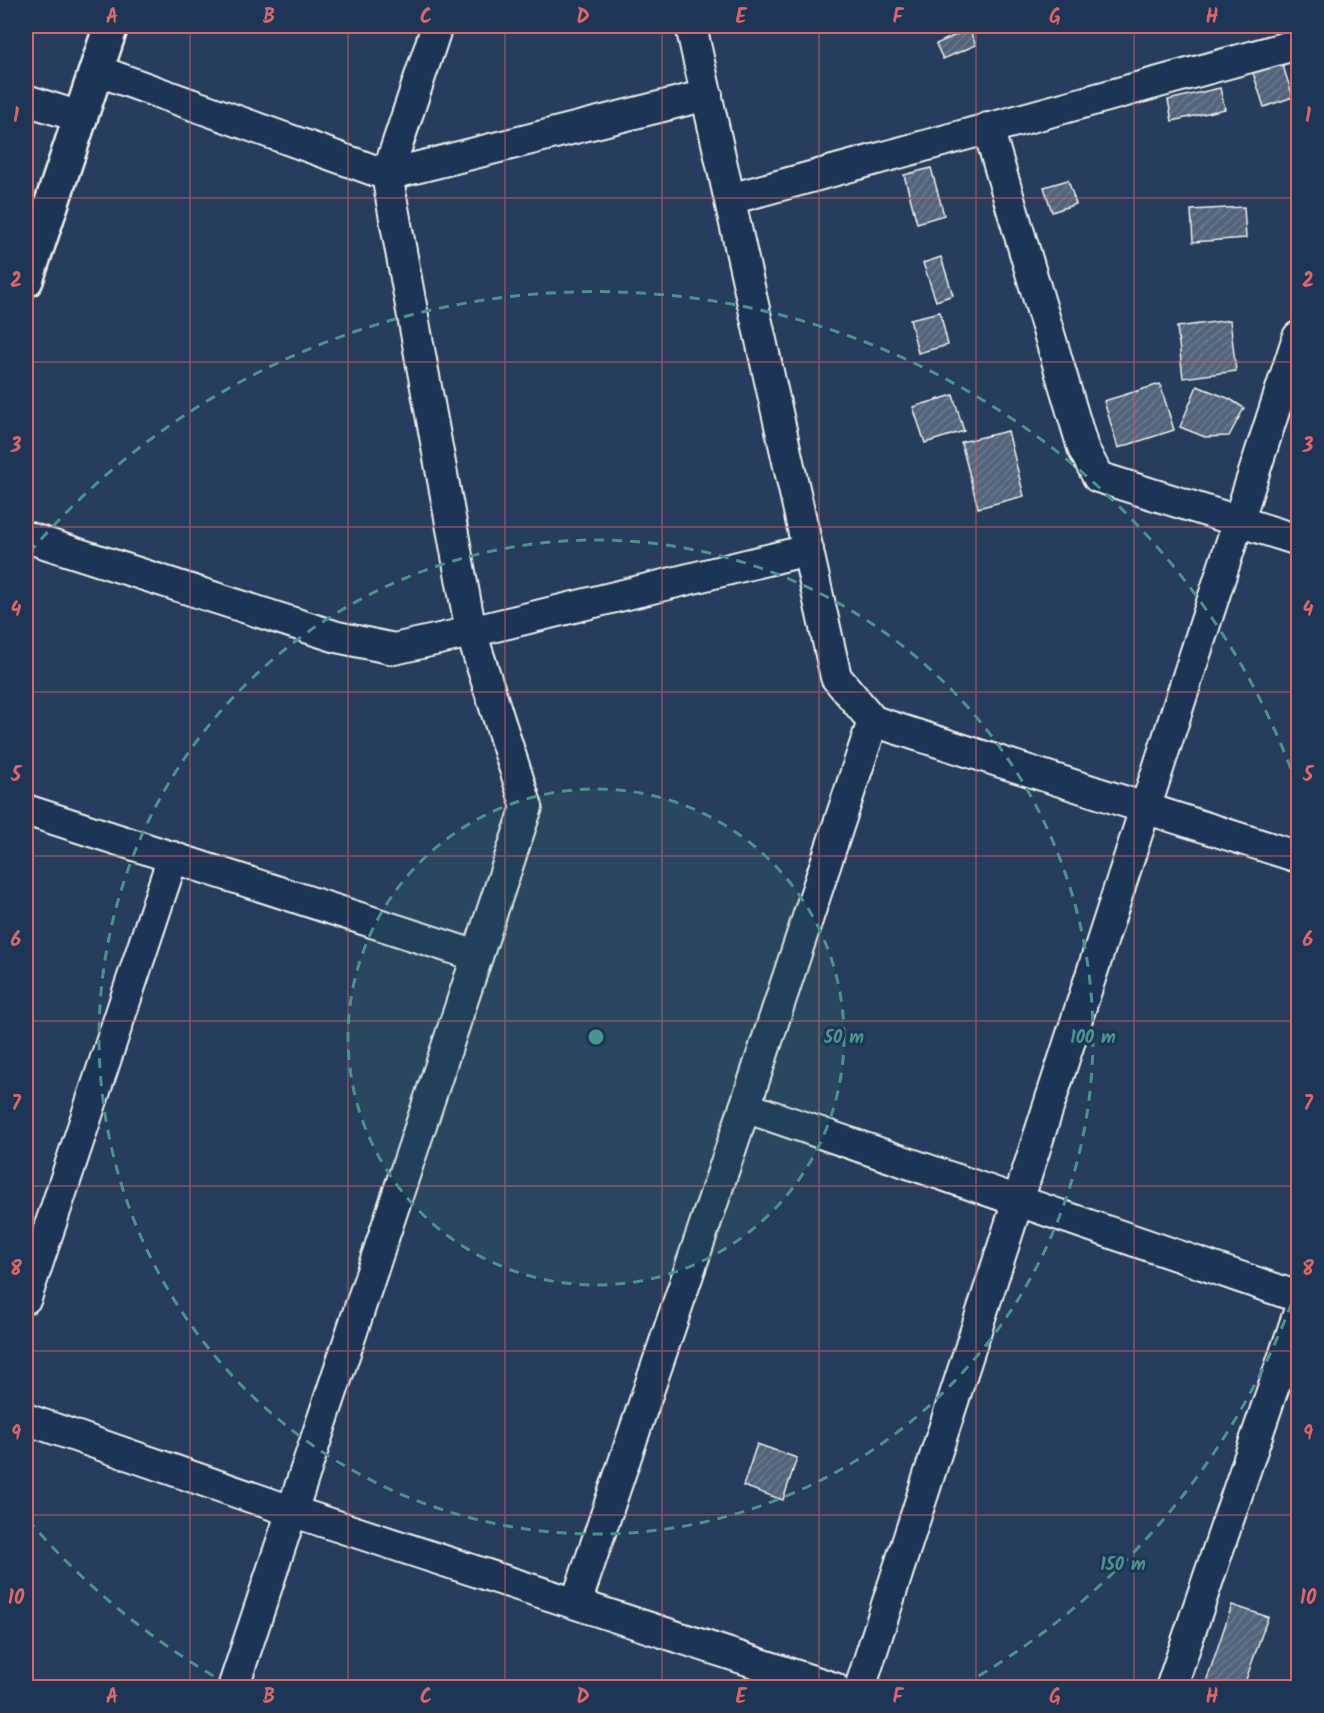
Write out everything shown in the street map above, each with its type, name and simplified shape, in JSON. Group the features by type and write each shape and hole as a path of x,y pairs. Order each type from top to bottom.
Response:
{"main road":[{"path":"26,280 111,26"}],"street":[{"path":"233,1688 527,807 471,632 387,175 437,26"},
{"path":"691,26 836,677 873,721 1299,857"},
{"path":"730,199 1299,44"},
{"path":"96,70 387,175 707,96"},
{"path":"26,100 80,117"},
{"path":"988,128 1083,448 1098,477 1299,540"},
{"path":"860,1688 1299,337"},
{"path":"26,537 337,637 394,649 808,550"},
{"path":"576,1603 745,1107 873,721"},
{"path":"26,810 477,956"},
{"path":"26,1299 173,857"},
{"path":"745,1107 1299,1297"},
{"path":"1171,1688 1299,1315"},
{"path":"26,1419 291,1511 834,1688"}],"building":[{"path":"920,26 954,26 921,33"},
{"path":"969,29 976,45 943,59 936,44"},
{"path":"1282,63 1293,97 1264,107 1253,73"},
{"path":"1220,88 1225,109 1172,121 1168,100"},
{"path":"931,168 944,215 917,223 904,175"},
{"path":"1068,180 1076,204 1052,212 1044,187"},
{"path":"1244,207 1246,238 1193,242 1191,210"},
{"path":"941,257 953,295 936,301 923,263"},
{"path":"940,312 948,345 918,353 910,319"},
{"path":"1230,320 1236,371 1183,378 1177,327"},
{"path":"1160,384 1174,430 1118,448 1104,401"},
{"path":"1197,386 1230,399 1244,408 1229,436 1205,437 1180,427"},
{"path":"953,395 964,431 925,443 913,407"},
{"path":"1008,431 1024,496 978,508 961,442"},
{"path":"757,1444 797,1458 783,1500 743,1486"},
{"path":"1232,1605 1268,1617 1243,1688 1204,1688"}]}
